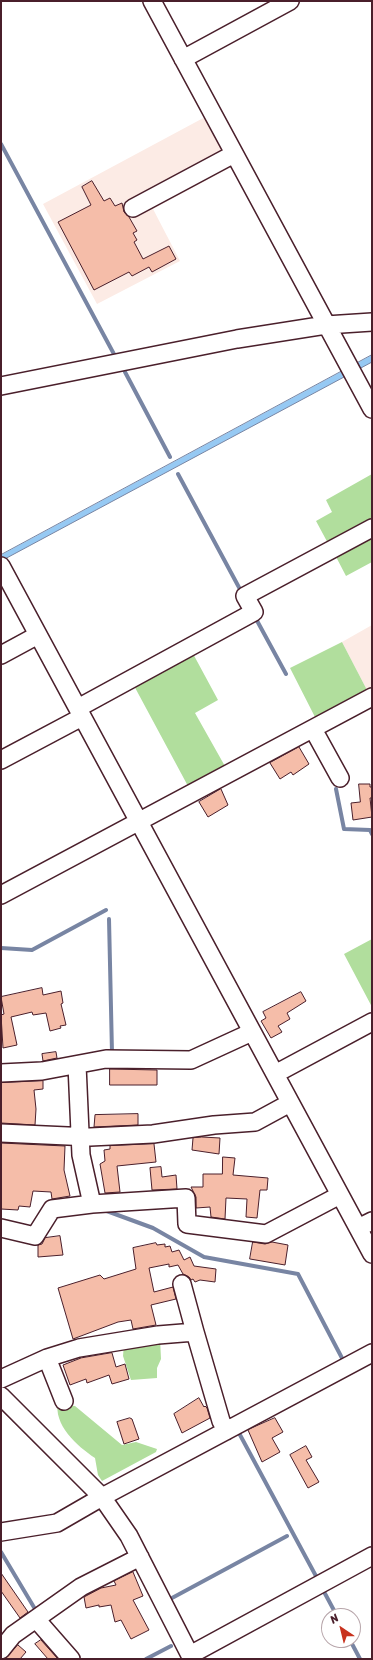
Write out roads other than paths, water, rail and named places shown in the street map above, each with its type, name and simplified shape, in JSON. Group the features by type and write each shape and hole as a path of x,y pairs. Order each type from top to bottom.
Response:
{"street":[{"path":"152,1 372,408"},
{"path":"183,58 290,1"},
{"path":"133,208 234,154"},
{"path":"1,386 237,340 326,325 372,322"},
{"path":"1,760 80,712 254,612 245,596 372,528"},
{"path":"1,566 340,1195 365,1225 372,1254"},
{"path":"1,655 38,635"},
{"path":"1,895 372,697"},
{"path":"313,729 340,778"},
{"path":"275,1074 372,1022"},
{"path":"1,1073 42,1071 106,1059 191,1060 252,1032"},
{"path":"77,1065 81,1155 92,1204"},
{"path":"1,1133 80,1136 153,1134 214,1125 254,1122 290,1103"},
{"path":"1,1228 35,1236 52,1210 92,1204 186,1198 187,1224 266,1234 340,1195"},
{"path":"182,1284 221,1421 226,1431"},
{"path":"1,1379 47,1358 79,1348 158,1335 195,1332"},
{"path":"1,1532 57,1523 102,1497 372,1353"},
{"path":"47,1358 64,1401"},
{"path":"1,1396 102,1497 129,1536 191,1657 372,1556"},
{"path":"1,1650 13,1635 81,1587 140,1557"},
{"path":"36,1619 71,1659"}],"water":[{"path":"372,355 372,362 1,561 1,555"}],"waterway":[{"path":"1,144 115,356"},
{"path":"125,372 170,457"},
{"path":"178,474 242,593"},
{"path":"255,617 286,674"},
{"path":"336,789 344,829 370,830 372,834"},
{"path":"1,948 32,950 106,910"},
{"path":"109,919 112,1053 110,1054"},
{"path":"104,1210 153,1228 204,1257 298,1274 343,1360 339,1362"},
{"path":"239,1433 317,1578"},
{"path":"172,1598 287,1536"},
{"path":"1,1552 35,1609"},
{"path":"322,1588 333,1608"},
{"path":"146,1659 171,1646"},
{"path":"354,1648 360,1659"}]}
